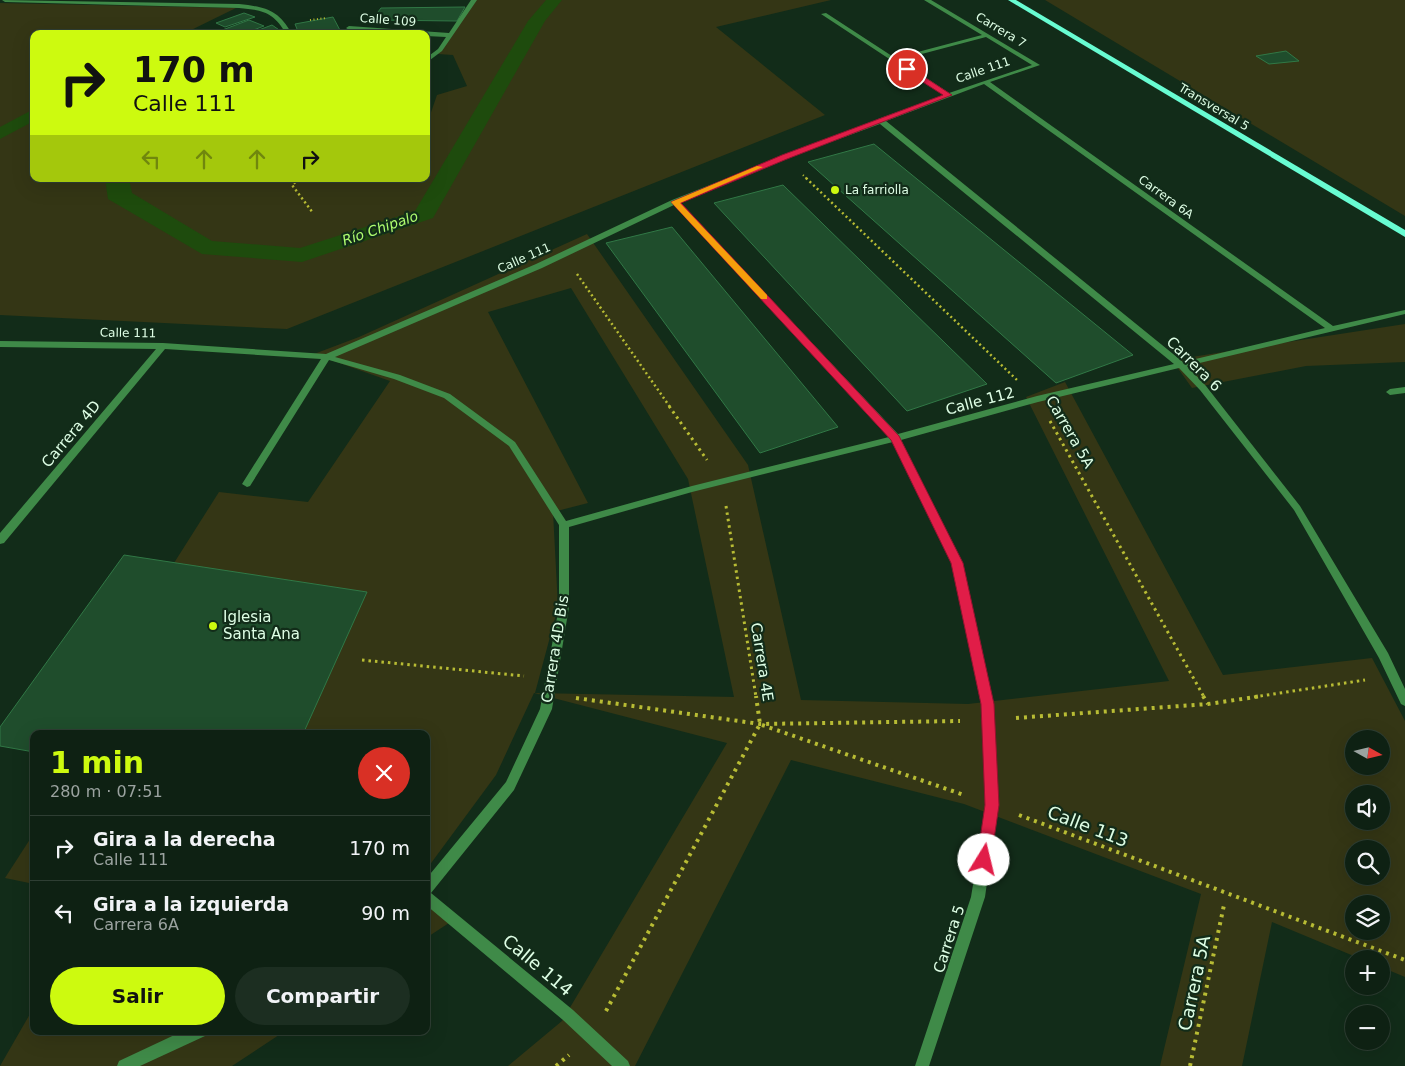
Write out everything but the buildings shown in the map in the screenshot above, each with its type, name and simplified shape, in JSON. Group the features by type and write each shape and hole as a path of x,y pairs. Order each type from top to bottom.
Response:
{"main road":[{"name":"Transversal 5","path":"1011,0 1405,234"}],"street":[{"path":"5,0 239,6 270,11 284,24 287,30"},
{"path":"430,59 450,36 474,0"},
{"name":"Carrera 7","path":"927,0 1038,65"},
{"path":"824,14 948,95"},
{"name":"Calle 109","path":"349,28 375,30"},
{"name":"Calle 109","path":"430,34 450,36"},
{"path":"893,60 988,35"},
{"name":"Calle 111","path":"0,344 163,346 327,357 563,254 675,202 880,120 1038,65"},
{"name":"Carrera 6A","path":"986,82 1333,330"},
{"name":"Carrera 6","path":"880,120 1181,365 1203,388 1297,508 1384,656 1405,701"},
{"name":"Carrera 5","path":"675,202 896,438 957,563 987,704 992,805 978,897 922,1066"},
{"name":"Calle 112","path":"564,525 596,514 896,438 1037,399 1405,312"},
{"name":"Carrera 4D","path":"0,540 163,346"},
{"path":"247,484 327,357 397,377 447,396 512,444 564,525"},
{"path":"1390,392 1405,390"},
{"name":"Carrera 4D Bis","path":"430,884 510,786 546,709 564,607 564,525"},
{"name":"Calle 114","path":"430,900 508,964 623,1066"},
{"path":"124,1066 191,1035"}],"path":[{"path":"284,24 329,18"},
{"name":"Carrera 5A","path":"785,157 1037,399 1208,704"},
{"path":"296,182 292,185 313,213"},
{"name":"Carrera 4E","path":"556,1066 592,1037 760,724 723,481 563,254"},
{"path":"362,660 552,679"},
{"name":"Calle 113","path":"760,724 992,805 1405,960"},
{"name":"Carrera 5A","path":"1190,1066 1224,905"}],"shaded area":[{"path":"476,0 831,0 716,27 825,115 287,329 0,315 0,3 236,8 191,30 30,30 30,182 430,182 430,115 437,95 467,86 453,55 438,54"},
{"path":"1045,0 1405,0 1405,216"},
{"path":"587,234 748,465 801,700 968,704 1169,681 1026,397 1065,382 1223,675 1372,658 1405,721 1405,977 1390,971 1390,950 1345,950 1345,952 1272,922 1242,1066 1160,1066 1201,894 964,804 791,760 635,1066 508,1066 562,1021 727,743 534,693 496,775 430,865 430,730 305,730 367,592 174,563 219,492 308,502 390,381 314,354 359,337","holes":["571,288 688,479 734,697 535,693 558,607 553,512 588,503 488,312"]},
{"path":"1405,324 1405,362 1306,366 1192,388 1172,360"},
{"path":"30,839 30,883 5,878"},
{"path":"430,902 452,921 430,935"},
{"path":"30,1014 30,1035 279,1035 232,1066 0,1066"}],"water":[{"name":"Río Chipalo","path":"546,0 562,0 545,21 433,218 302,262 202,254 108,199 105,182 130,182 132,193 212,241 300,248 415,211 528,21"},
{"path":"30,111 30,123 0,139 0,127"}],"slow traffic":[{"path":"759,167 675,202 764,297"}],"place":[{"name":"La farriolla","path":"835,190"},
{"name":"Iglesia Santa Ana","path":"213,626"}],"route":[{"path":"907,69 948,95 785,157 675,202 896,438 957,563 987,704 992,805 984,860"}]}
